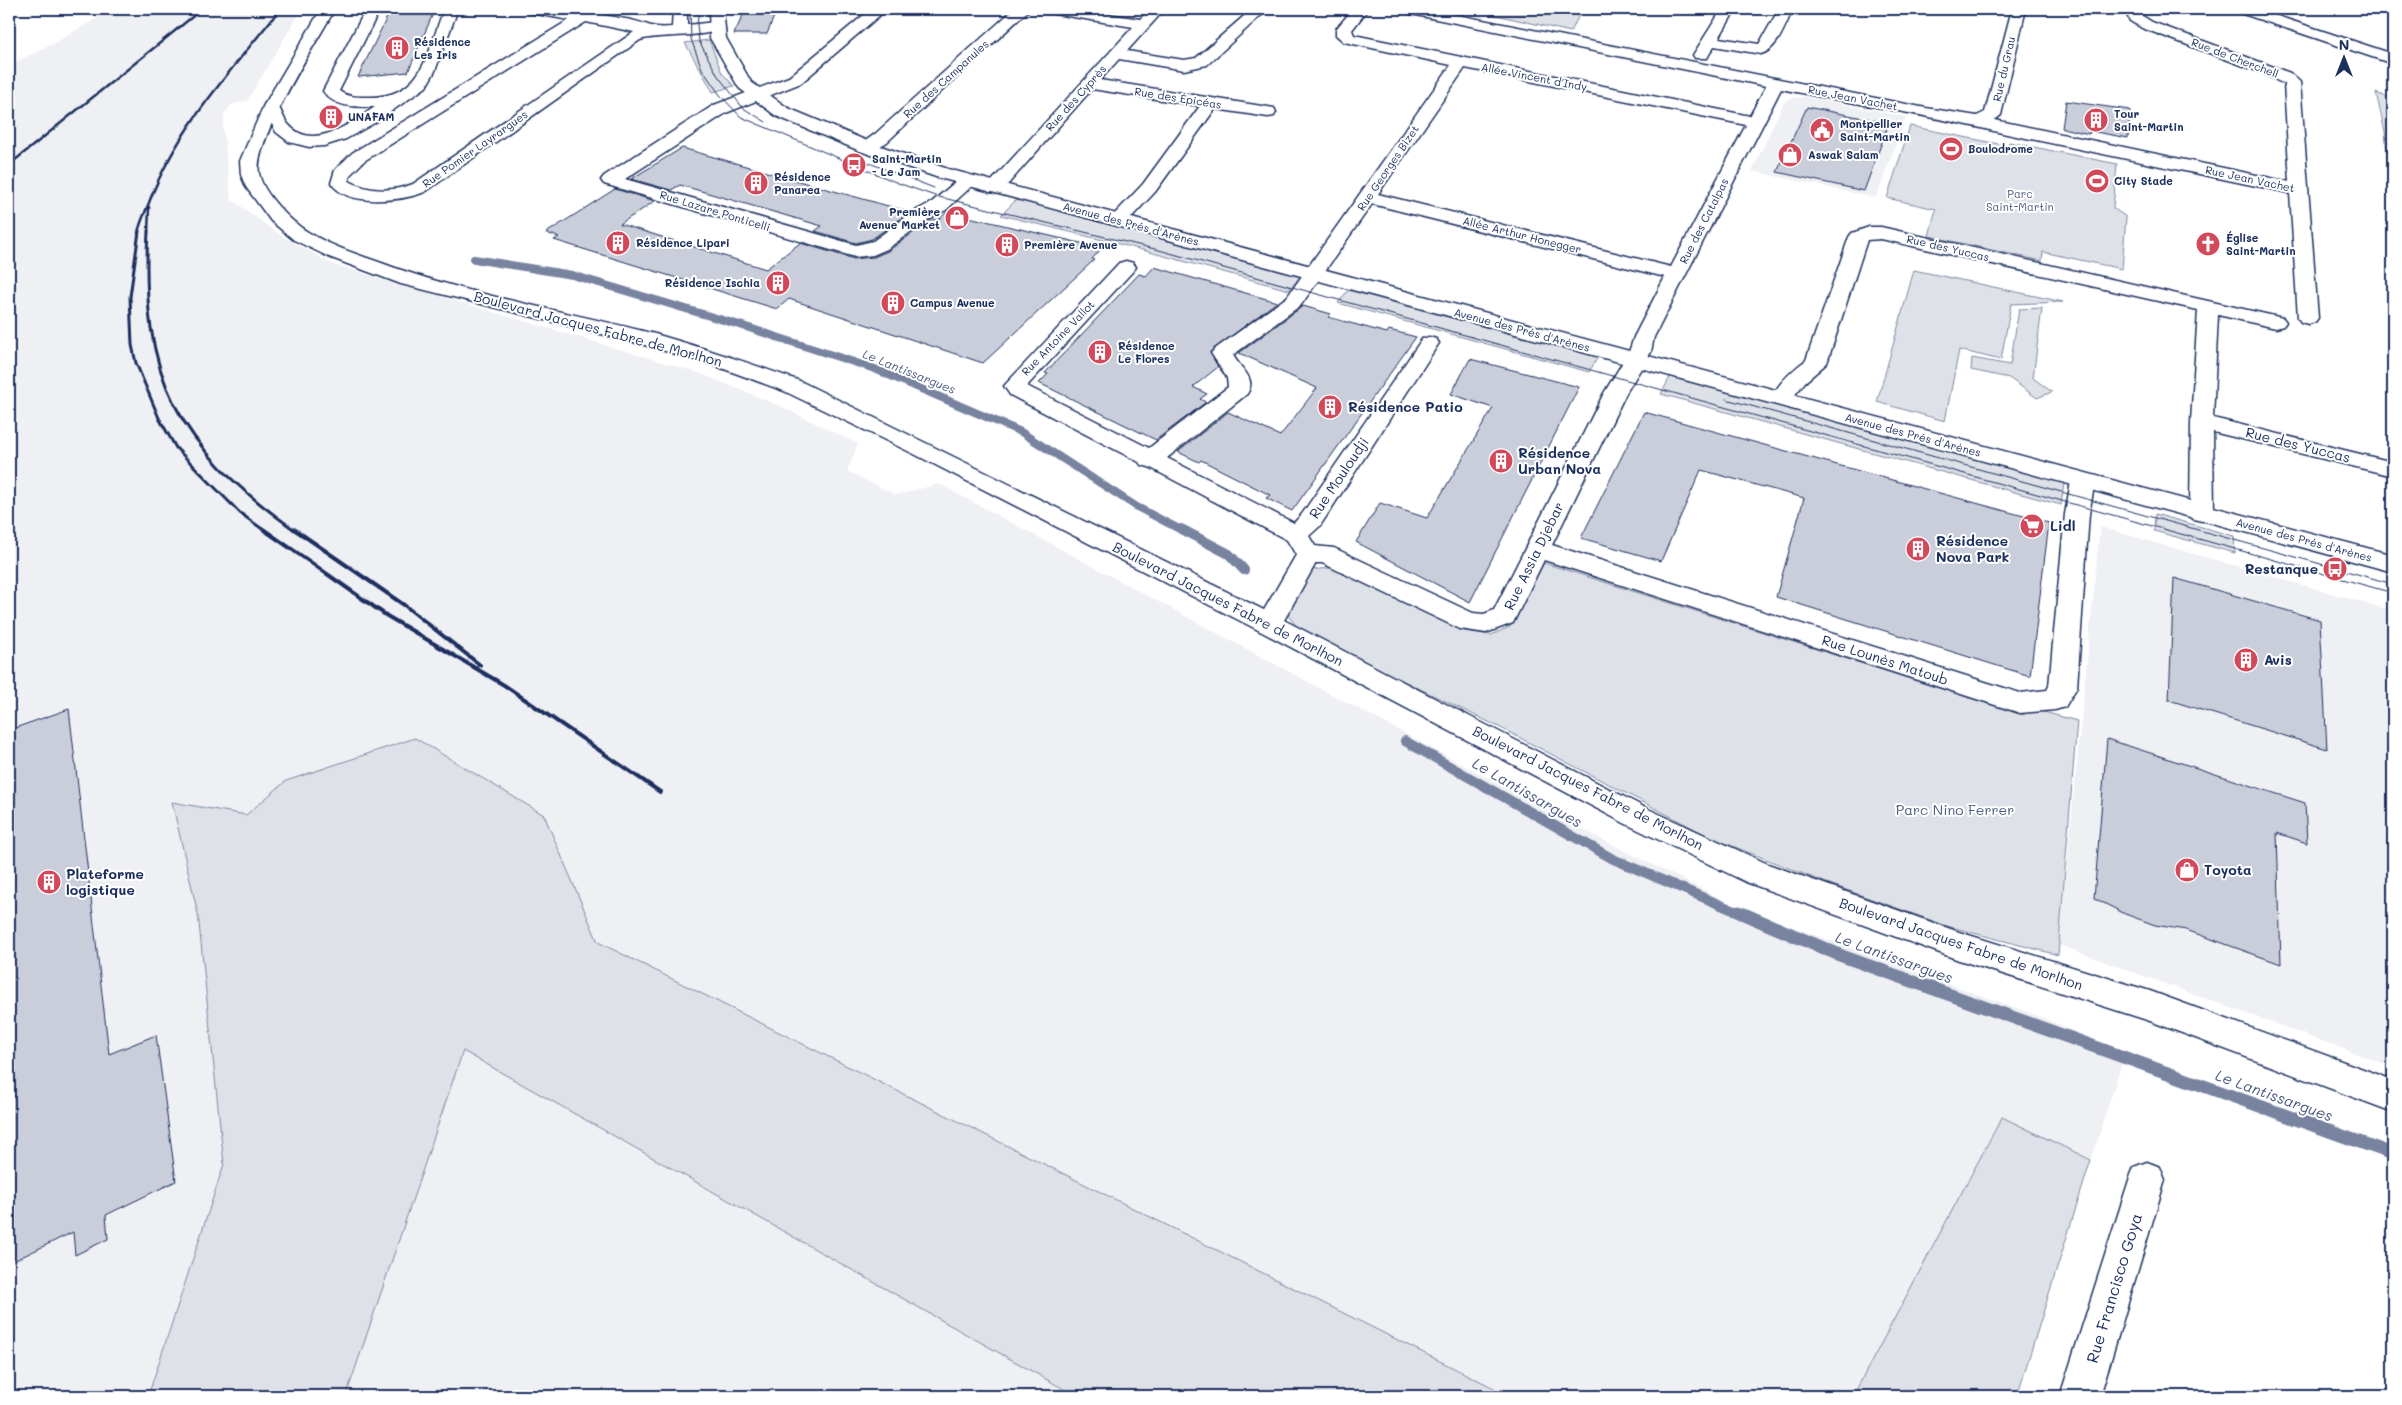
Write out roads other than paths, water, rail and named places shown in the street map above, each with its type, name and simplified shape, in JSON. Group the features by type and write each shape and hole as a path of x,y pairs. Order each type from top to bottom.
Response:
{"street":[{"name":"Boulevard Jacques Fabre de Morlhon","path":"328,9 272,107 249,161 250,175 255,187 278,217 301,236 351,260 408,280 648,339 722,360 792,386 941,458 1269,624 1634,815 1757,873 1959,946 2150,1006 2393,1096"},
{"path":"372,9 331,91 342,100 356,102 397,100"},
{"path":"272,107 282,128 303,141 320,141 341,136 421,84 451,9"},
{"path":"531,9 631,25 647,32 679,32 716,27"},
{"path":"679,32 680,9"},
{"name":"Avenue des Prés d'Arènes","path":"716,9 716,27 719,41 745,85 782,112 866,147 967,181 1119,219 1315,275 2393,564"},
{"name":"Rue Lazare Ponticelli","path":"880,9 795,80 720,109 610,180 847,250 873,249 880,245 920,216 939,206 967,181"},
{"name":"Rue des Campanules","path":"866,147 881,138 1023,9"},
{"path":"1049,9 1145,24"},
{"name":"Rue des Cyprès","path":"994,188 1088,83 1158,9"},
{"path":"1116,54 1194,65 1201,62 1261,9"},
{"name":"Allée Vincent d'Indy","path":"1361,9 1344,29 1344,34 1349,38 1756,122"},
{"name":"Rue Jean Vachet","path":"1406,9 1958,119 1979,120 2002,128 2300,190"},
{"path":"1693,66 1729,9"},
{"path":"1709,41 1761,49 1765,47 1786,9"},
{"name":"Rue du Grau","path":"1979,120 1993,115 2019,9"},
{"name":"Rue de Cherchell","path":"2131,9 2135,18 2147,25 2284,76 2292,82 2308,318"},
{"path":"2242,9 2393,59"},
{"name":"Rue Pomier Layrargues","path":"584,17 549,37 358,158 341,174 340,183 348,189 389,195 410,192 419,188 635,38 647,32"},
{"name":"Rue Georges Bizet","path":"1315,275 1461,62"},
{"name":"Rue des Épicéas","path":"1088,83 1268,112"},
{"name":"Rue des Catalpas","path":"1635,360 1677,274 1776,83"},
{"path":"1119,219 1148,188 1212,103"},
{"name":"Allée Arthur Honegger","path":"1367,197 1677,274"},
{"name":"Rue des Yuccas","path":"1786,391 1797,377 1816,362 1859,237 1869,233 1890,235 2276,322"},
{"name":"Rue Antoine Vallot","path":"1126,267 1015,386 1018,390 1150,460"},
{"path":"1302,545 1150,460 1239,389 1241,381 1223,358 1222,353 1294,301 1315,275"},
{"path":"2202,513 2202,422 2208,308"},
{"name":"Rue Mouloudji","path":"1269,624 1311,520 1429,343"},
{"name":"Rue Assia Djebar","path":"1302,545 1469,622 1486,624 1504,616 1615,393 1635,360"},
{"name":"Rue des Yuccas","path":"2202,422 2393,469"},
{"name":"Rue Lounès Matoub","path":"1537,549 2020,703 2055,700 2063,687 2077,514 2083,481"},
{"name":"Rue Francisco Goya","path":"2080,1396 2148,1180"}],"waterway":[{"name":"Le Lantissargues","path":"474,259 572,275 743,326 875,369 1021,432 1137,507 1183,531"},
{"name":"Le Lantissargues","path":"1181,529 1229,554 1244,570"},
{"name":"Le Lantissargues","path":"1405,741 1613,859 1742,914"},
{"name":"Le Lantissargues","path":"1739,912 1842,956 2393,1154"}],"tram line":[{"path":"690,9 691,39 702,69 720,95 741,117 898,183 935,196 1159,250 2393,593"},
{"path":"699,9 697,25 699,41 718,76 743,108 766,122"},
{"path":"864,161 934,188"},
{"path":"1726,399 2393,584"}],"railway":[{"path":"9,165 202,9"},
{"path":"138,233 143,216 175,148 225,77 280,9"},
{"path":"148,233 149,207"},
{"path":"139,231 130,297 132,345 136,363 159,418 176,448 240,513 265,531"},
{"path":"148,231 147,283 151,328 160,368 174,404 195,437 222,469 255,500 296,531"},
{"path":"263,529 387,616 504,685 660,792"},
{"path":"294,529 404,605 480,665"}],"place":[{"name":"Résidence Les Iris","path":"397,48"},
{"name":"UNAFAM","path":"331,117"},
{"name":"Tour Saint-Martin","path":"2096,120"},
{"name":"Montpellier Saint-Martin","path":"1822,130"},
{"name":"Boulodrome","path":"1951,149"},
{"name":"Aswak Salam","path":"1790,155"},
{"name":"Saint-Martin - Le Jam","path":"854,165"},
{"name":"City Stade","path":"2097,181"},
{"name":"Résidence Panarea","path":"756,183"},
{"name":"Première Avenue Market","path":"957,218"},
{"name":"Résidence Lipari","path":"618,243"},
{"name":"Église Saint-Martin","path":"2208,244"},
{"name":"Première Avenue","path":"1007,245"},
{"name":"Résidence Ischia","path":"778,283"},
{"name":"Campus Avenue","path":"893,303"},
{"name":"Résidence Le Flores","path":"1100,352"},
{"name":"Résidence Patio","path":"1330,407"},
{"name":"Résidence Urban Nova","path":"1501,461"},
{"name":"Lidl","path":"2032,526"},
{"name":"Résidence Nova Park","path":"1918,549"},
{"name":"Restanque","path":"2335,569"},
{"name":"Avis","path":"2246,660"},
{"name":"Toyota","path":"2187,870"},
{"name":"Plateforme logistique","path":"49,882"}],"park label":[{"name":"Parc Saint-Martin","path":"2020,200"},
{"name":"Parc Nino Ferrer","path":"1955,810"}]}
